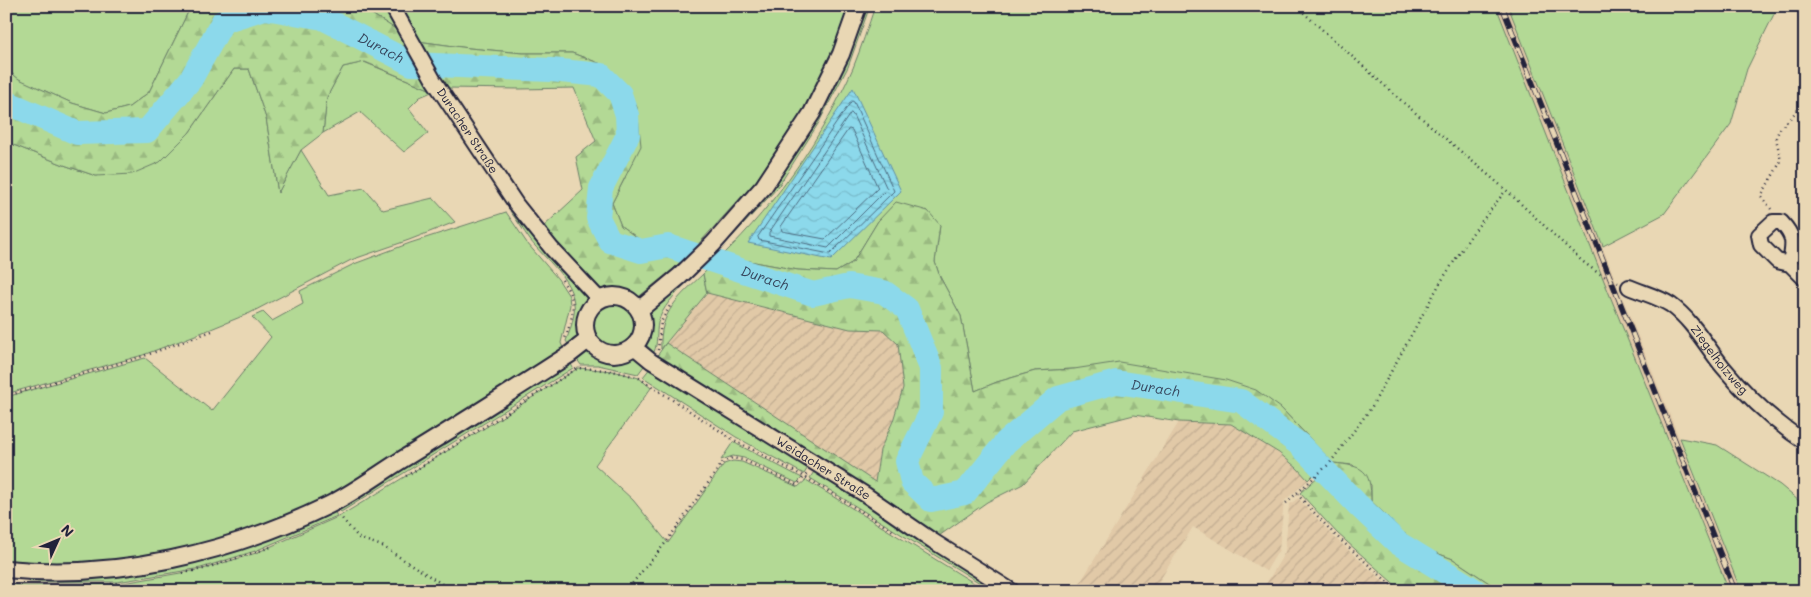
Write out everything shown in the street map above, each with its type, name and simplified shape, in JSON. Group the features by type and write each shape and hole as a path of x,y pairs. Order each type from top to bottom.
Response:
{"street":[{"name":"Duracher Straße","path":"392,6 402,28 434,81 516,204 552,249 599,299"},
{"path":"639,310 680,276 713,244 764,186 812,113 841,54 858,6"},
{"path":"1790,264 1793,243 1790,231 1781,222 1773,222 1759,235 1761,245 1777,261 1790,264 1805,278"},
{"name":"Ziegelholzweg","path":"1629,287 1665,302 1683,315 1724,368 1757,404 1791,433 1805,442"},
{"path":"608,296 626,298 639,310 643,329 640,338 627,352 610,355 594,347 588,340 584,322 586,313 599,299 608,296"},
{"path":"6,569 71,571 113,568 196,554 288,524 331,504 570,354 588,340"},
{"name":"Weidacher Straße","path":"634,346 652,361 1012,591"}],"path":[{"path":"1296,6 1404,103 1506,190 1582,261 1598,273 1629,287"},
{"path":"1781,222 1761,196 1781,161 1776,138 1779,130 1805,102"},
{"path":"1286,503 1330,463 1371,408 1440,283 1472,234 1506,190"},
{"path":"560,278 571,295 573,305 563,343 578,368 613,371 639,378 734,440 805,477 897,534"},
{"path":"639,378 659,348 661,322 668,307 674,301"},
{"path":"6,396 144,356 212,331"},
{"path":"626,591 667,541 723,462 732,458 743,460 797,485 814,464"},
{"path":"1297,494 1335,535 1398,591"},
{"path":"340,516 359,538 382,546 453,591"}],"shaded area":[{"path":"1496,6 1508,6 1617,284 1741,591 1729,591"},
{"path":"707,293 850,329 883,330 898,344 903,388 893,421 880,450 875,483 666,343"},
{"path":"1179,422 1231,424 1278,453 1297,468 1308,480 1284,501 1279,550 1266,571 1193,527 1153,591 1075,591"},
{"path":"1298,498 1334,537 1394,591 1262,591 1285,552 1289,505"}],"green space":[{"path":"6,6 191,6 149,92 129,107 106,113 72,103 18,79 6,69"},
{"path":"191,6 359,6 397,30 434,91 365,62 343,67 327,97 323,133 301,150 278,193 266,118 249,69 234,69 189,133 160,162 132,174 96,176 6,142 6,69 19,79 72,103 106,113 129,107 149,92"},
{"path":"359,6 386,6 397,30"},
{"path":"397,6 849,6 833,52 803,110 756,181 691,252 678,240 643,242 621,226 612,203 625,178 625,84 604,65 572,53 523,53 417,41"},
{"path":"864,6 870,6 848,67 818,124 778,187 718,252 717,250 769,190"},
{"path":"875,6 1496,6 1729,591 1501,591 1453,559 1425,549 1404,533 1371,501 1371,485 1353,465 1333,463 1281,408 1074,369 1035,371 997,382 975,391 961,316 940,277 935,262 940,225 878,221 853,262 836,272 798,270 722,256 761,214 812,144 841,94 853,68"},
{"path":"1508,6 1778,6 1747,69 1731,124 1664,214 1603,246"},
{"path":"417,41 523,53 572,53 604,65 625,84 637,107 641,146 612,203 621,226 643,242 678,240 691,252 636,299 620,291 602,291 542,228 583,190 576,157 596,141 574,88 446,88"},
{"path":"364,62 434,91 420,97 409,108 428,133 404,152 360,112 323,133 327,97 343,67"},
{"path":"234,69 249,69 266,118 278,193 301,150 329,195 364,188 383,210 433,198 455,222 351,260 250,313 211,329 143,355 6,394 6,142 96,176 189,133"},
{"path":"896,202 928,211 940,225 935,262 940,277 961,316 975,391 997,382 1035,371 1074,369 1119,362 1226,380 1256,390 1281,408 1329,459 1308,480 1279,453 1231,424 1179,422 1134,415 1072,431 1023,484 987,502 936,538 657,356 666,343 875,482 880,450 893,421 903,388 898,344 883,330 850,329 707,293 703,274 722,256 798,270 836,272 853,262 878,221"},
{"path":"514,208 590,299 584,307 581,316 581,336 568,344 566,341 574,312 572,294 563,277 530,240 510,211"},
{"path":"506,212 527,243 558,279 569,296 570,305 561,343 563,348 465,413 324,499 238,537 194,549 114,563 71,565 6,563 6,397 145,358 212,411 271,337 252,317 263,312 272,321 303,304 300,291 354,264 410,243"},
{"path":"703,274 707,293 661,349 663,325 672,306"},
{"path":"685,280 686,283 669,302 660,317 654,352 644,343 649,328 647,312"},
{"path":"619,302 623,303 633,312 636,316 636,334 627,344 619,348 609,348 601,344 592,334 591,320 595,312 605,303"},
{"path":"589,350 605,359 616,360 634,354 647,362 638,374 598,365 581,365 576,358"},
{"path":"569,360 573,368 341,512 337,507"},
{"path":"651,367 809,466 804,474 736,437 643,377"},
{"path":"578,368 613,371 639,378 651,388 595,465 633,500 668,543 724,464 733,461 742,462 798,487 806,480 987,591 6,591 6,584 28,586 118,584 203,569 256,553 340,516 480,431"},
{"path":"1680,438 1717,445 1780,485 1805,506 1805,591 1741,591"},
{"path":"733,442 802,478 797,483 744,458 733,456 721,460"},
{"path":"1333,463 1352,466 1363,471 1369,482 1371,501 1404,533 1425,549 1453,559 1501,591 1402,591 1337,533 1300,493"},
{"path":"815,470 991,583 988,588 810,478"},
{"path":"333,509 337,516 255,551 201,568 117,582 29,582 30,577 114,574"}],"water":[{"path":"853,88 901,191 831,260 748,243"}],"waterway":[{"name":"Durach","path":"6,102 77,133 147,131 191,79 223,21 265,8 323,18 412,64 551,70 601,75 620,94 627,115 628,135 601,188 598,218 610,241 641,251 668,246 813,294 849,286 884,292 907,309 931,368 931,412 907,461 912,482 931,500 965,493 1006,442 1058,398 1116,382 1241,401 1300,445 1398,543 1476,591"}],"railway":[{"path":"1502,6 1735,591"}]}
